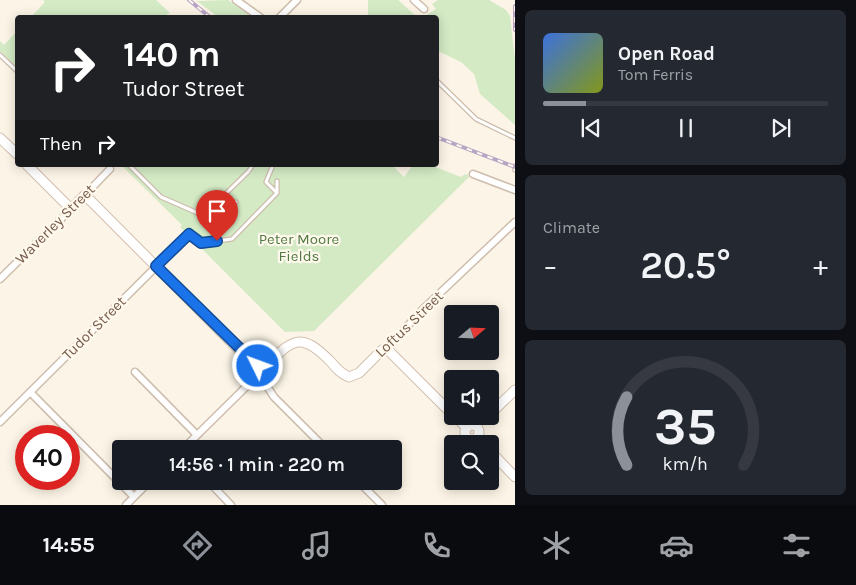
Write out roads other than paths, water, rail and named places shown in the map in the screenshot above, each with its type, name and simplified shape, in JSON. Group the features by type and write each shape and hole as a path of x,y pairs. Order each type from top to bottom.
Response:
{"street":[{"path":"236,0 257,15"},
{"path":"282,15 297,0"},
{"path":"414,0 424,9"},
{"path":"0,138 15,153"},
{"path":"29,167 71,209"},
{"name":"Waverley Street","path":"0,279 110,169"},
{"path":"473,174 515,190"},
{"path":"85,195 259,372 274,397 317,440"},
{"name":"Loftus Street","path":"259,372 287,346 297,342 314,345 340,372 349,377 359,373 379,353 386,350 422,311 515,222"},
{"name":"Tudor Street","path":"0,422 189,234"},
{"path":"386,350 393,354 444,405"},
{"path":"135,372 197,435"},
{"path":"192,440 259,372"},
{"path":"499,405 515,390"},
{"path":"30,392 134,497"},
{"path":"464,425 467,428 468,435"},
{"path":"467,428 472,425 477,427 479,435"},
{"path":"499,460 515,477"},
{"path":"126,505 141,490"},
{"path":"217,490 231,505"},
{"path":"367,490 382,505"}],"lane":[{"path":"0,55 15,69"},
{"path":"439,83 476,119 515,138"},
{"path":"131,167 161,197 200,214 206,212 252,167"},
{"path":"272,167 266,182 278,193"},
{"path":"189,234 201,243 232,239 278,193 277,181"},
{"path":"206,212 211,215 236,202"}],"railway":[{"path":"189,0 207,15"},
{"path":"515,6 515,30"},
{"path":"439,138 515,167"}],"park label":[{"name":"Peter Moore Fields","path":"299,248"}]}
